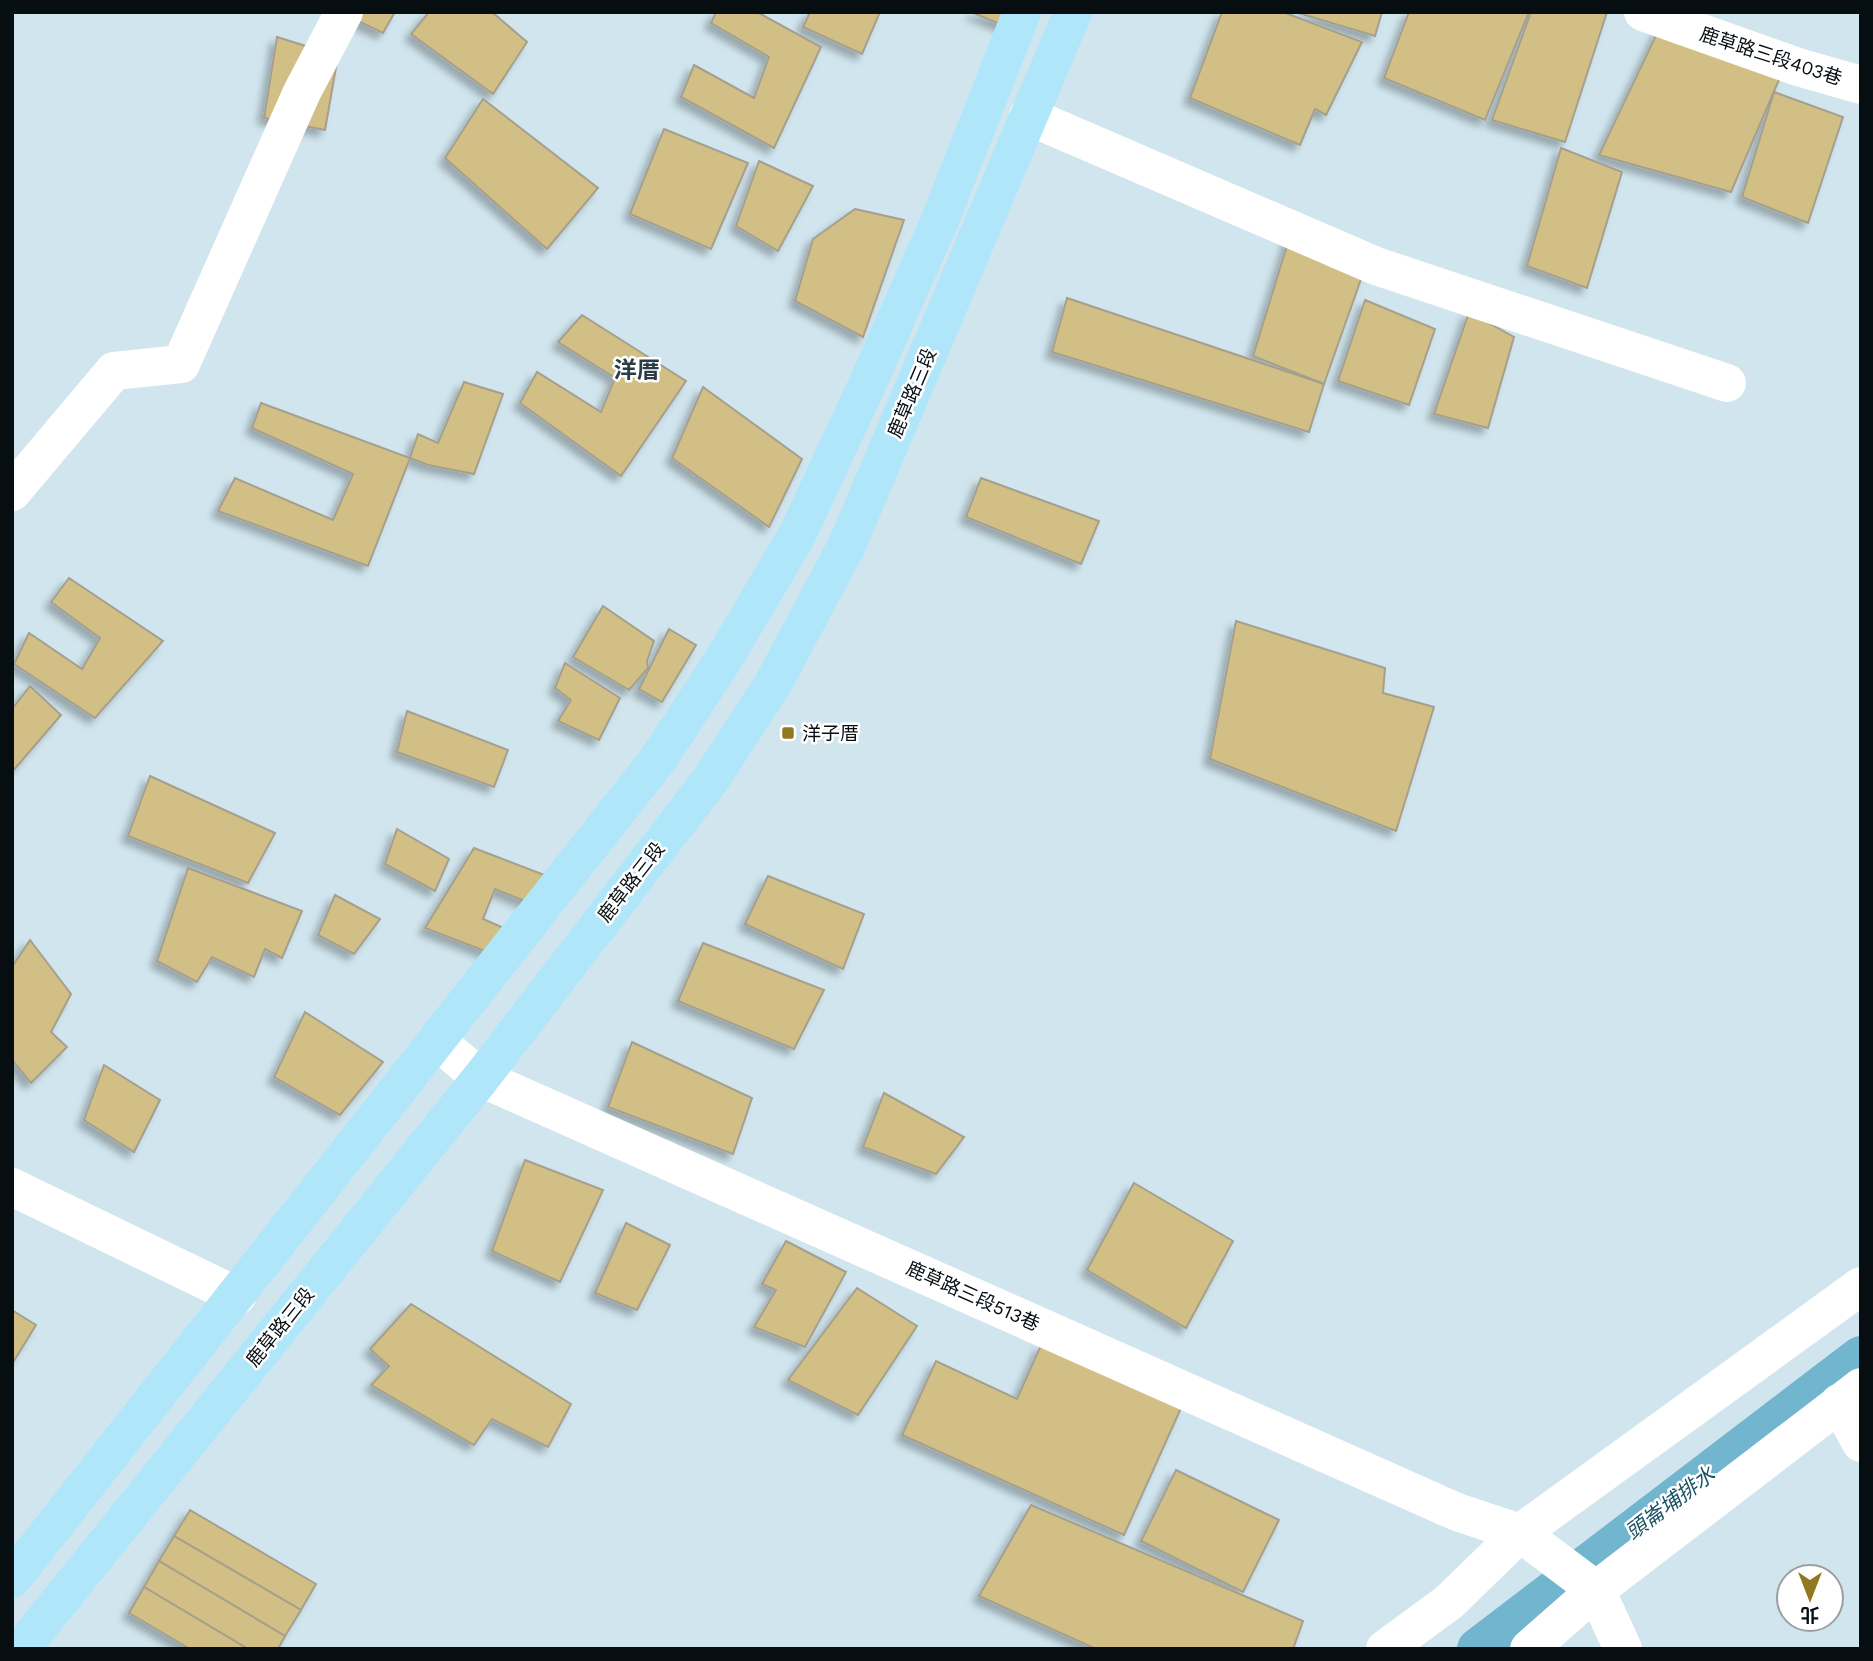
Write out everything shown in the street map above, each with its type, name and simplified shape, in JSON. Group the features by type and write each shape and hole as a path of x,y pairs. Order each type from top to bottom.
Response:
{"main road":[{"path":"12,1579 659,758 724,657 797,535 940,220 1022,12"},
{"name":"鹿草路三段","path":"21,1649 481,1078 711,779 774,682 847,545 1073,12"},
{"path":"724,657 774,682"},
{"path":"659,758 711,779"}],"lane":[{"path":"12,492 114,371 181,364 302,92 344,12"},
{"name":"鹿草路三段403巷","path":"1643,12 1798,67 1861,85"},
{"path":"1028,116 1376,266 1727,383"},
{"name":"鹿草路三段513巷","path":"437,1041 481,1078 1457,1512 1520,1533 1595,1590"},
{"path":"12,1187 237,1296"},
{"path":"1385,1649 1449,1602 1520,1533 1861,1286"},
{"path":"1529,1649 1595,1590 1850,1395 1861,1443"},
{"path":"1595,1590 1623,1649"}],"building":[{"path":"339,12 395,12 383,33"},
{"path":"429,12 492,12 527,42 493,94 411,34"},
{"path":"716,12 757,12 821,47 774,148 681,97 694,65 754,98 769,57 711,23"},
{"path":"810,12 880,12 862,54 803,27"},
{"path":"971,12 1011,12 1007,27"},
{"path":"1222,12 1283,12 1362,42 1326,115 1315,109 1300,145 1190,98"},
{"path":"1295,12 1382,12 1375,36"},
{"path":"1409,12 1529,12 1485,120 1384,78"},
{"path":"1531,12 1607,12 1565,142 1492,120"},
{"path":"1659,29 1781,75 1731,192 1599,155"},
{"path":"277,37 338,56 325,130 264,118"},
{"path":"1774,92 1843,117 1808,223 1742,197"},
{"path":"483,99 598,188 547,249 445,158"},
{"path":"664,129 748,163 711,249 630,214"},
{"path":"1561,148 1622,172 1587,288 1527,266"},
{"path":"759,161 813,186 778,251 736,226"},
{"path":"855,209 904,220 863,337 795,301 813,239"},
{"path":"1292,229 1367,262 1324,384 1253,356"},
{"path":"1067,298 1324,384 1309,432 1052,352"},
{"path":"1365,300 1435,329 1409,405 1338,381"},
{"path":"1469,312 1514,337 1488,428 1434,414"},
{"path":"582,315 686,381 621,476 520,403 537,372 601,412 615,378 558,342"},
{"path":"464,382 503,394 474,474 428,465 410,458 418,434 438,443"},
{"path":"703,387 802,459 769,527 672,458"},
{"path":"261,403 410,458 368,566 218,511 235,478 333,520 353,474 252,428"},
{"path":"981,478 1099,521 1081,564 966,517"},
{"path":"69,578 163,641 95,718 14,664 29,633 82,669 100,638 51,602"},
{"path":"603,606 654,641 647,661 648,668 629,690 573,657"},
{"path":"1236,621 1385,668 1383,693 1434,707 1396,831 1210,759"},
{"path":"669,629 696,645 662,702 639,689"},
{"path":"565,663 620,698 599,740 558,721 571,700 555,688"},
{"path":"30,686 61,715 12,772 12,709"},
{"path":"407,711 508,750 494,787 397,752"},
{"path":"150,776 275,833 248,883 128,836"},
{"path":"397,829 449,859 435,891 385,864"},
{"path":"474,848 565,883 544,909 495,889 483,919 524,937 508,960 425,928"},
{"path":"188,868 302,911 282,958 265,949 254,977 212,957 197,982 157,961"},
{"path":"768,876 864,914 843,969 745,924"},
{"path":"335,895 380,919 354,954 318,935"},
{"path":"30,940 71,994 51,1032 67,1047 31,1083 12,1060 12,967"},
{"path":"703,943 824,990 794,1049 678,1001"},
{"path":"305,1012 383,1062 340,1115 274,1077"},
{"path":"632,1042 752,1098 733,1154 608,1107"},
{"path":"104,1065 160,1100 134,1152 84,1120"},
{"path":"884,1093 964,1137 936,1174 863,1147"},
{"path":"525,1160 603,1190 560,1282 492,1251"},
{"path":"1134,1183 1233,1241 1186,1328 1087,1270"},
{"path":"626,1223 670,1245 637,1310 595,1293"},
{"path":"786,1241 846,1272 805,1347 754,1327 776,1290 762,1284"},
{"path":"857,1288 917,1326 858,1415 788,1380"},
{"path":"411,1304 571,1404 548,1447 492,1419 474,1445 371,1385 389,1366 370,1349"},
{"path":"12,1310 36,1325 12,1364"},
{"path":"1041,1345 1181,1408 1124,1535 902,1435 936,1361 1017,1399"},
{"path":"1176,1470 1279,1520 1243,1592 1141,1541"},
{"path":"1031,1505 1303,1621 1293,1649 1096,1649 979,1596"},
{"path":"190,1510 316,1584 301,1610 174,1536"},
{"path":"174,1536 301,1610 285,1636 159,1561"},
{"path":"159,1561 285,1636 278,1649 248,1649 144,1587"},
{"path":"144,1587 248,1649 190,1649 129,1613"}],"waterway":[{"name":"頭崙埔排水","path":"1478,1649 1861,1357"}],"place":[{"name":"洋子厝","path":"788,733"}],"district":[{"name":"洋厝","path":"637,370"}]}
